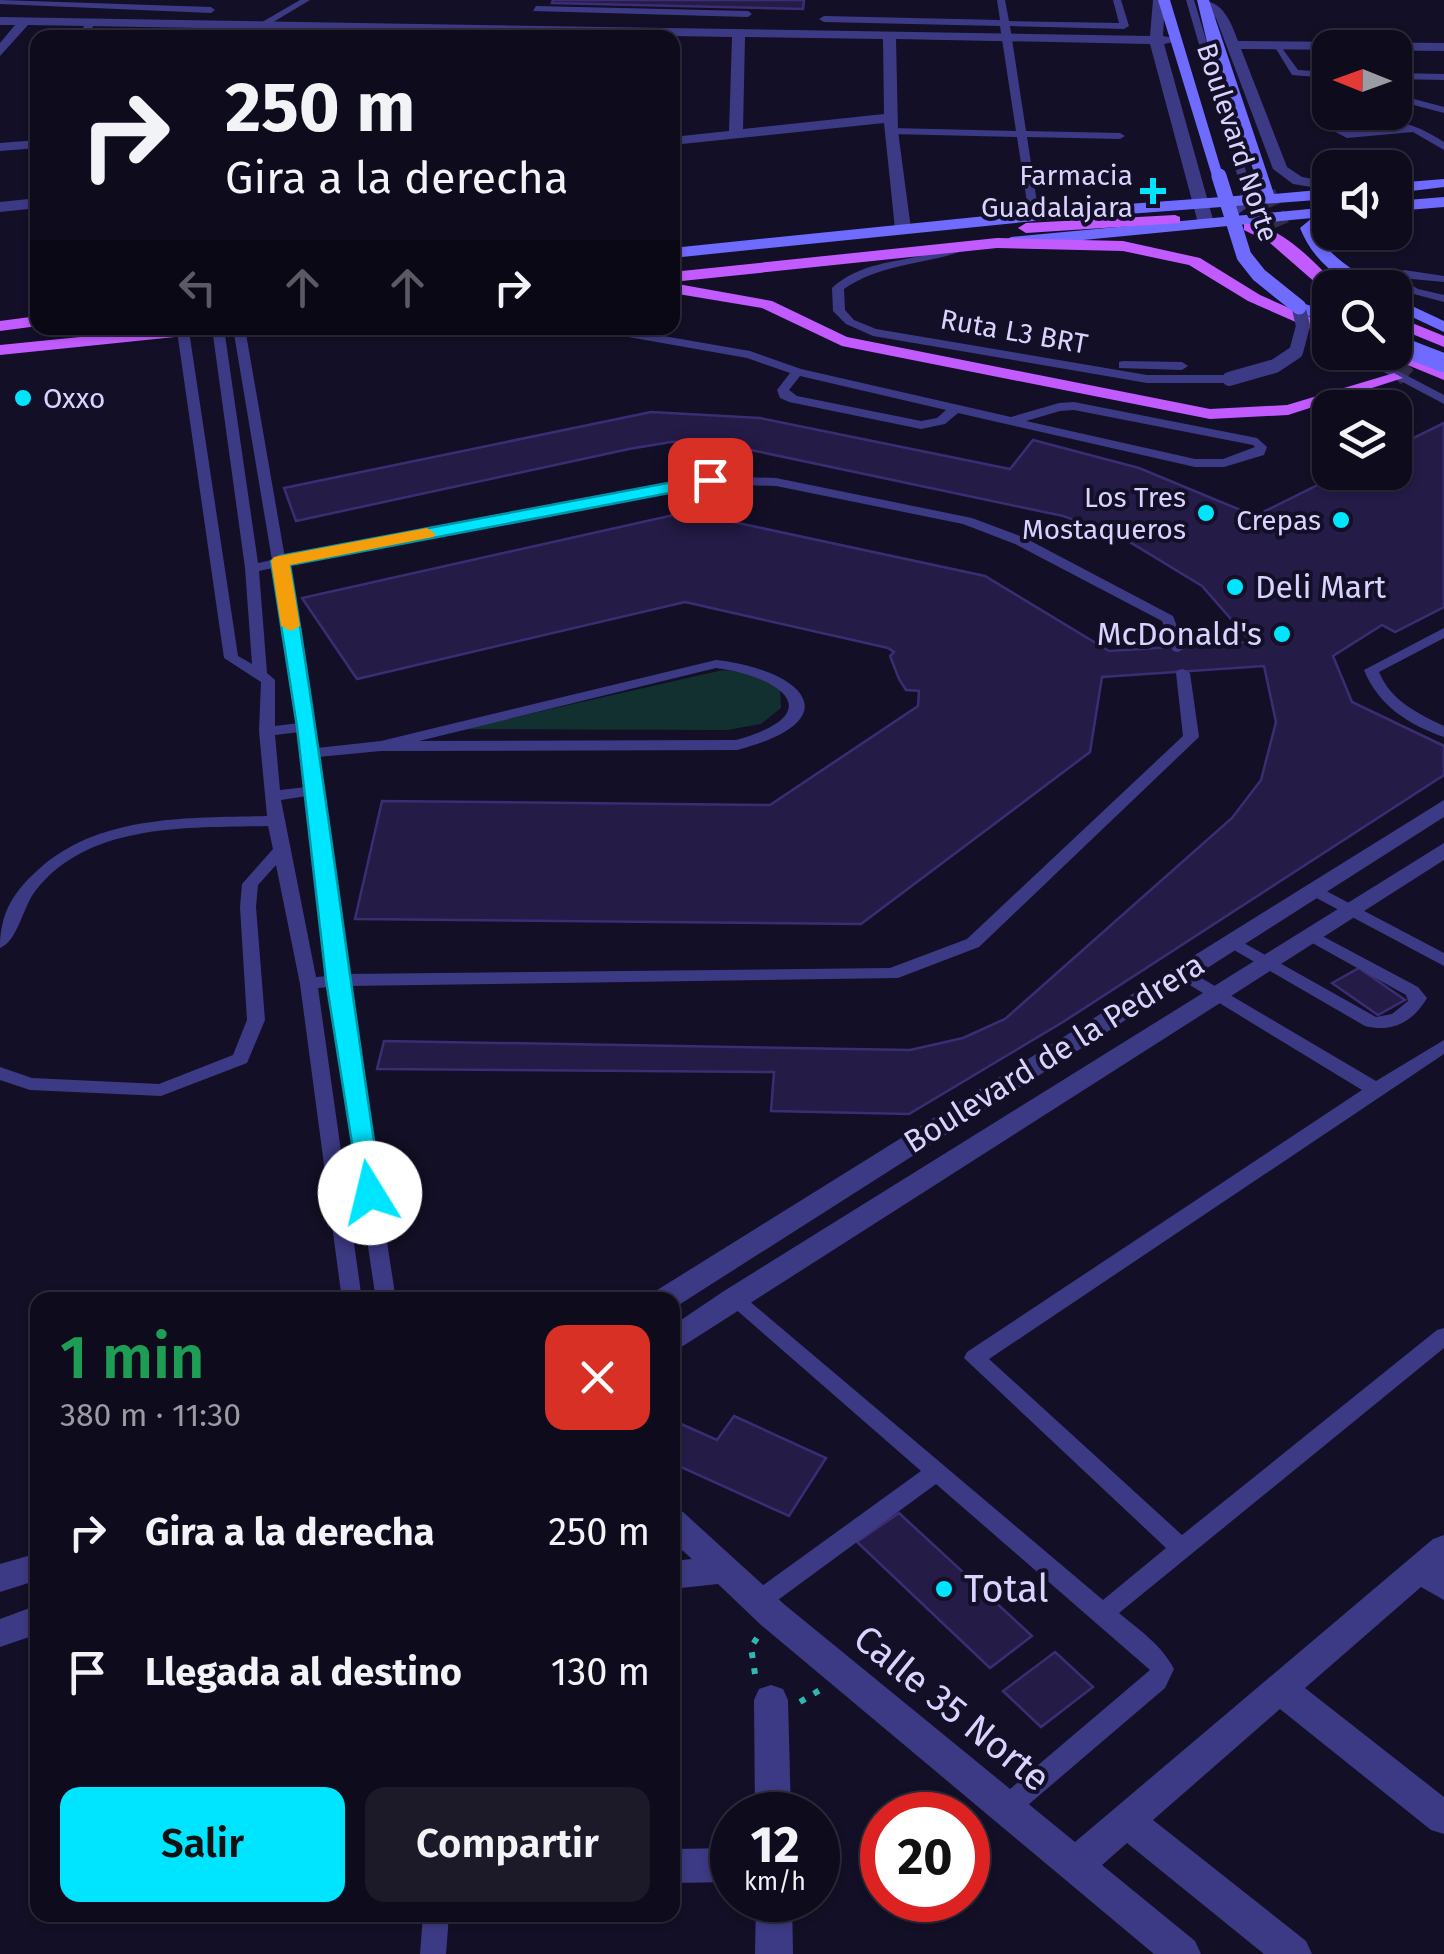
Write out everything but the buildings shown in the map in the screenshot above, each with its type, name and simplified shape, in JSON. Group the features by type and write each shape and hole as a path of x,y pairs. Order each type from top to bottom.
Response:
{"main road":[{"name":"Boulevard Norte","path":"1199,1 1268,192"},
{"name":"Boulevard Norte","path":"1162,6 1244,256 1259,275 1299,307 1312,312"},
{"path":"1412,186 1444,183"},
{"path":"680,252 1034,216 1312,196"},
{"path":"1412,205 1444,202"},
{"path":"680,276 1312,214"},
{"path":"680,264 1032,228 1175,220"},
{"name":"Boulevard Norte","path":"1282,225 1285,250 1312,272"},
{"path":"1250,227 1268,235 1285,250"},
{"path":"1011,242 1123,246 1178,255 1214,271 1254,298 1312,324"},
{"path":"1323,250 1343,270"},
{"path":"680,289 759,302 842,341 1210,414 1288,410 1394,378"},
{"path":"1412,312 1444,328"},
{"path":"0,326 30,322"},
{"path":"0,350 144,335"},
{"path":"1412,335 1444,342"},
{"path":"1412,341 1444,363"},
{"path":"1412,363 1444,376"}],"street":[{"name":"Boulevard Norte","path":"1199,1 1222,16 1280,169 1298,182 1312,184"},
{"name":"Boulevard Norte","path":"1162,6 1156,40 1206,223"},
{"path":"680,33 739,32 822,20 889,35 1004,30 1175,40"},
{"path":"0,21 545,30"},
{"path":"0,52 24,22"},
{"path":"345,30 349,26"},
{"path":"736,134 739,32"},
{"path":"889,35 891,125 903,228"},
{"path":"1235,45 1444,47"},
{"path":"680,140 891,125"},
{"path":"0,147 30,145"},
{"path":"0,207 30,204"},
{"name":"Boulevard de la Pedrera","path":"677,1292 1444,807"},
{"name":"Boulevard de la Pedrera","path":"680,1336 1444,850"},
{"name":"Calle 35 Norte","path":"680,1529 766,1608 1182,1954"},
{"path":"1076,1864 1280,1689 1436,1567"},
{"path":"0,1578 30,1569"},
{"path":"680,1575 724,1570"},
{"path":"0,1632 30,1623"},
{"path":"1280,1689 1444,1818"},
{"path":"771,1700 773,1792"},
{"path":"1126,1821 1293,1954"},
{"path":"680,1866 710,1865"},
{"path":"774,1922 774,1954"}],"lane":[{"path":"262,25 306,0"},
{"path":"1001,0 1018,134 1034,216"},
{"path":"822,20 1004,30 1124,26 1117,0"},
{"path":"1144,0 1162,6"},
{"path":"0,1 211,10"},
{"path":"1199,1 1246,188 1246,202 1225,222"},
{"path":"532,29 537,5 748,14"},
{"path":"86,30 90,23"},
{"path":"1276,46 1295,73 1312,74"},
{"path":"1412,76 1444,77"},
{"path":"1412,102 1444,110"},
{"path":"1418,129 1347,135 1333,128 1386,120 1418,129 1444,148"},
{"path":"891,125 1120,136"},
{"name":"Ruta L3 BRT","path":"969,245 950,255 853,275 838,288 839,311 850,322 874,332 1148,379 1229,379 1274,366 1303,346 1306,333 1299,307"},
{"path":"1444,279 1404,273 1392,277 1414,291 1444,302"},
{"path":"1418,315 1444,302"},
{"path":"896,325 1098,362 1182,366"},
{"path":"184,335 231,658 268,680 267,732 275,821 309,984 351,1292"},
{"path":"217,335 252,568 260,673"},
{"path":"241,335 307,727 337,980 385,1292"},
{"path":"639,335 750,355 798,372 1012,422 1195,463 1224,463 1259,452 1261,446 1257,442 1074,406 1012,422"},
{"path":"1386,370 1444,400"},
{"path":"798,372 783,390 784,396 793,400 920,425 941,421 956,408"},
{"path":"252,568 710,480 776,482 967,521 1020,541 1168,619 1178,648"},
{"path":"1444,632 1371,670 1378,692 1417,720 1444,732"},
{"path":"310,753 381,746 737,744 775,734 793,718 798,704 792,690 770,673 741,664 716,664 381,746"},
{"path":"309,984 337,980 892,974 973,943 1191,737 1184,672"},
{"path":"267,732 307,727"},
{"path":"274,796 314,792"},
{"path":"0,943 33,882 88,840 162,826 275,821"},
{"path":"0,1073 30,1084 161,1090 241,1059 256,1020 248,907 250,884 281,850"},
{"path":"1313,890 1444,960"},
{"path":"1230,942 1371,1022 1391,1023 1416,1004 1418,998 1412,991 1311,935"},
{"path":"1181,972 1376,1090"},
{"path":"1182,1549 974,1358 1444,1046"},
{"path":"734,1299 1156,1658 1162,1669 1158,1681 1006,1808"},
{"path":"1102,1612 1444,1336"},
{"path":"766,1608 937,1472"},
{"path":"432,1954 435,1922"}],"path":[{"path":"766,1608 751,1647 755,1677 771,1700 792,1704 809,1700 842,1672"}],"green space":[{"path":"723,670 757,674 780,689 781,708 761,724 727,730 463,729"}],"tunnel":[{"path":"1268,192 1282,225"},
{"path":"1394,378 1401,370"}],"slow traffic":[{"path":"291,626 280,561 427,534"}],"place":[{"name":"Farmacia Guadalajara","path":"1153,191"},
{"name":"Oxxo","path":"23,398"},
{"name":"Los Tres Mostaqueros","path":"1206,513"},
{"name":"Crepas","path":"1341,520"},
{"name":"Deli Mart","path":"1235,587"},
{"name":"McDonald's","path":"1282,634"},
{"name":"Total","path":"944,1589"}],"route":[{"path":"370,1193 337,980 307,727 280,561 710,480"}]}
